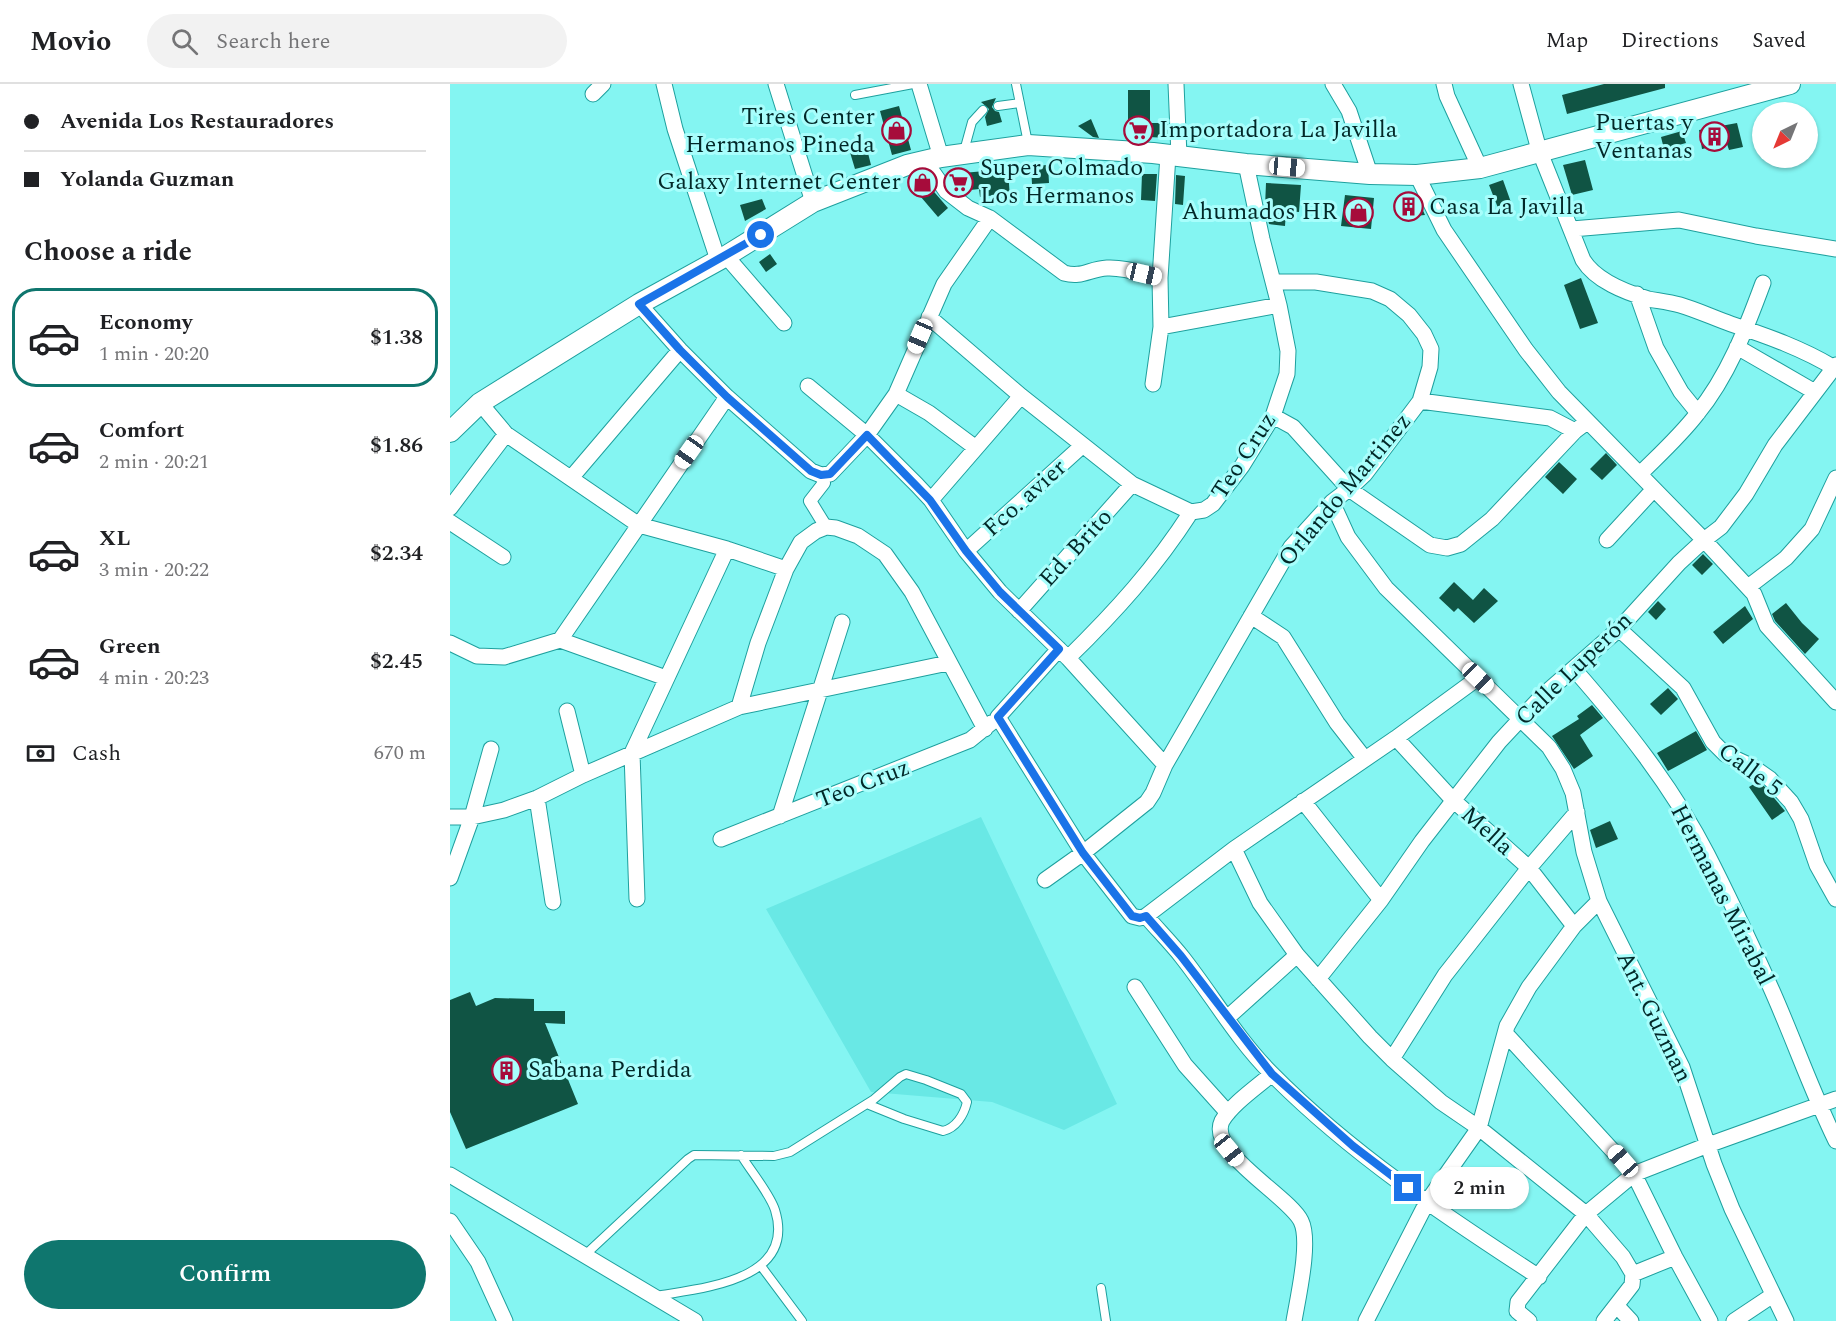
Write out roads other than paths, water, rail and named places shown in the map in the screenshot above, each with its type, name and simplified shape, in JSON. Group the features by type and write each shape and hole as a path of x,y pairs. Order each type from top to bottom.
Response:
{"street":[{"path":"664,84 675,129 722,258 784,323"},
{"path":"776,84 813,202"},
{"path":"919,84 933,159 946,191 968,208 990,218 1064,273 1077,276 1090,270 1109,268 1160,278"},
{"path":"1153,384 1161,327 1160,278 1174,156 1176,84"},
{"path":"1333,84 1349,111 1370,174"},
{"path":"1444,84 1447,96 1480,168"},
{"path":"1521,84 1539,150 1582,260 1588,268 1619,288 1679,305 1746,328 1803,351 1836,368"},
{"path":"450,432 480,403 639,304 722,258 813,202 907,165 1028,145 1370,174 1417,175 1480,168 1739,94 1790,84"},
{"name":"Teo Cruz","path":"721,838 970,740 998,717 1009,703 1063,653 1115,612 1146,576 1191,512 1204,510 1213,504 1242,466 1273,416 1287,374 1288,351 1246,164"},
{"path":"1417,175 1444,230 1581,426 1640,474 1748,587 1754,594 1767,626 1836,701"},
{"path":"639,304 680,350 727,397 811,471 821,475 830,474 867,435 896,394 944,284 990,218"},
{"path":"1572,230 1679,220 1836,249"},
{"name":"Orlando Martinez","path":"1045,880 1147,802 1165,765 1291,547 1332,502 1365,474 1420,401 1430,367 1431,349 1424,334 1409,315 1390,299 1372,291 1316,282 1273,282"},
{"path":"1640,474 1698,413 1724,374 1746,328 1763,283"},
{"path":"1637,294 1656,348 1681,392 1698,413"},
{"path":"1161,327 1279,305"},
{"path":"929,317 1022,396 1132,484 1191,512"},
{"path":"1737,347 1815,392"},
{"path":"571,478 680,350"},
{"name":"Calle Luperón","path":"1318,979 1381,900 1499,742 1541,697 1619,628 1679,563 1721,527 1734,512 1774,445 1836,368"},
{"path":"808,386 867,435 930,500 966,551 1000,592 1063,653 1165,765"},
{"path":"896,394 929,413 976,448"},
{"path":"930,500 1022,396"},
{"path":"560,640 727,397"},
{"path":"1420,401 1550,418 1581,426"},
{"path":"480,403 506,434 639,525 727,549 786,569"},
{"path":"1273,416 1293,427 1349,489 1430,545 1447,548 1461,544 1492,519 1581,426"},
{"path":"450,508 506,434"},
{"name":"Fco. avier","path":"966,551 1083,445"},
{"path":"821,475 824,483 810,501 826,527"},
{"path":"1748,587 1786,558 1812,529 1836,478"},
{"name":"Ed. Brito","path":"1019,611 1132,484"},
{"path":"1607,540 1654,489"},
{"name":"Ant. Guzman","path":"1332,502 1348,537 1386,588 1549,747 1563,769 1573,793 1584,852 1599,901 1682,1067 1732,1209 1786,1321"},
{"path":"450,522 503,557"},
{"path":"740,707 758,643 786,569 801,542 826,527 858,536 885,554 912,592 985,729"},
{"path":"637,899 632,753 727,549"},
{"path":"1251,616 1283,637 1337,723 1365,759"},
{"path":"780,816 842,622"},
{"name":"Calle 5","path":"1619,628 1683,688 1713,742 1725,754 1753,766 1770,779 1791,802 1801,819 1817,865 1836,899"},
{"path":"451,645 477,656 504,657 560,640 666,678"},
{"path":"450,817 472,817 504,810 537,798 632,753 740,707 948,663"},
{"name":"Hermanas Mirabal","path":"1574,669 1634,739 1657,771 1706,852 1770,987 1818,1104 1836,1141"},
{"path":"998,717 1083,853 1132,916 1140,918 1146,916 1234,849 1396,738 1478,678"},
{"path":"567,711 583,775"},
{"name":"Mella","path":"1396,738 1453,801 1529,868 1574,926"},
{"path":"450,878 472,817 491,749"},
{"path":"537,798 553,902"},
{"path":"1303,801 1381,900"},
{"path":"1392,1059 1445,975 1529,868 1577,812"},
{"path":"1234,849 1260,903 1297,955 1392,1059 1441,1102 1479,1128 1586,1214 1623,1257 1634,1274 1632,1285 1604,1321"},
{"path":"1366,1321 1391,1268 1427,1202 1479,1128 1505,1033 1529,987 1574,926 1599,901"},
{"path":"1146,916 1181,956 1272,1074 1353,1146 1451,1220 1539,1277"},
{"path":"1227,1017 1297,955"},
{"path":"1135,987 1185,1065 1228,1113"},
{"path":"1505,1033 1634,1174 1710,1321"},
{"path":"1272,1074 1228,1113 1221,1124 1222,1140 1237,1159 1294,1210 1302,1222 1306,1238 1294,1321"},
{"path":"1529,1321 1517,1311 1517,1306 1586,1214 1634,1174 1836,1099"},
{"path":"450,1175 695,1321"},
{"path":"450,1221 478,1262 505,1321"},
{"path":"1634,1274 1675,1257"},
{"path":"1734,1321 1773,1294"},
{"path":"1617,1306 1631,1321"}],"lane":[{"path":"855,95 913,84"},
{"path":"1016,84 1028,145"},
{"path":"998,106 1020,103"},
{"path":"964,154 972,122 983,110"},
{"path":"585,1255 694,1155 774,1156 790,1152 867,1104 906,1074 961,1094 967,1102 956,1124 947,1131 904,1119 867,1104"},
{"path":"655,1297 721,1284 746,1276 767,1260 777,1240 774,1208 741,1155"},
{"path":"761,1266 802,1321"},
{"path":"1101,1288 1106,1321"}],"place":[{"name":"Importadora La Javilla","path":"1138,130"},
{"name":"Tires Center Hermanos Pineda","path":"896,131"},
{"name":"Puertas y Ventanas","path":"1714,137"},
{"name":"Galaxy Internet Center","path":"922,182"},
{"name":"Super Colmado Los Hermanos","path":"959,182"},
{"name":"Casa La Javilla","path":"1408,207"},
{"name":"Ahumados HR","path":"1358,212"},
{"name":"Sabana Perdida","path":"507,1070"}]}
